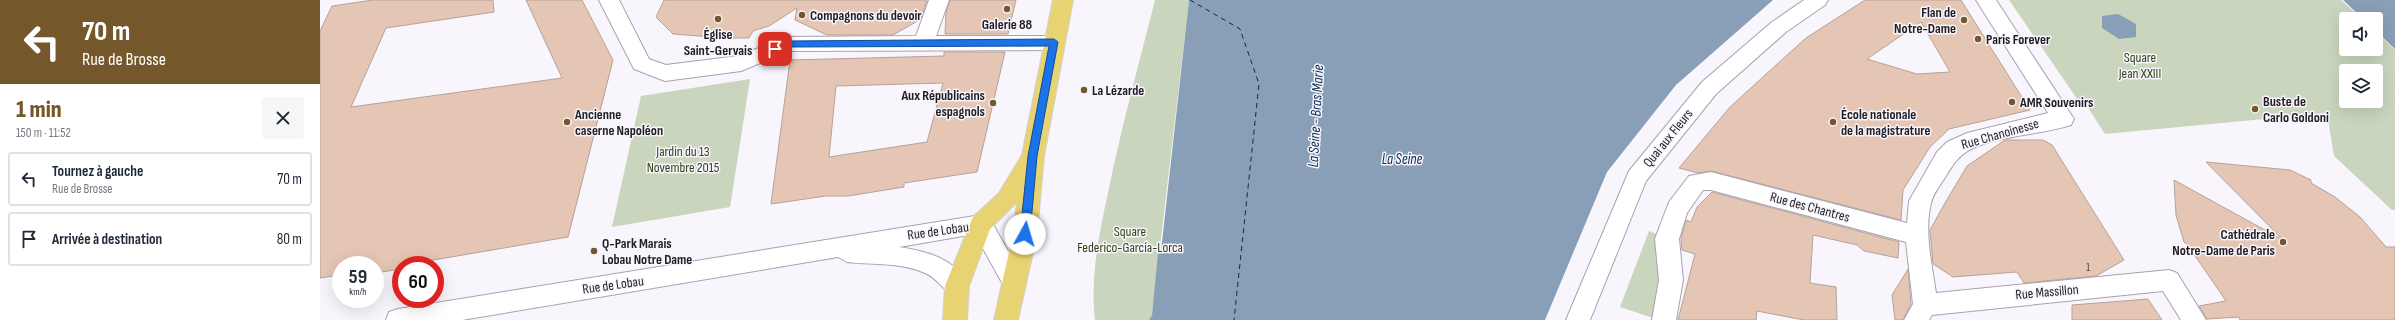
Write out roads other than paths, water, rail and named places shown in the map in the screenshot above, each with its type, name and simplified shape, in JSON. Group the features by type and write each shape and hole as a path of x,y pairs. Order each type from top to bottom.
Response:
{"main road":[{"path":"1006,320 1025,234 1033,156 1063,0"},
{"path":"955,320 957,286 981,224 1007,199 1033,156"}],"street":[{"path":"609,0 641,64 665,73 741,63 788,44 1054,42"},
{"path":"924,42 939,0"},
{"name":"Quai aux Fleurs","path":"1578,320 1636,177 1709,88 1779,27 1818,0"},
{"name":"Rue Chanoinesse","path":"1921,312 1917,235 1920,201 1945,158 1955,148 1967,141 2041,122 2063,119 1986,0"},
{"name":"Rue des Chantres","path":"1664,320 1671,280 1667,251 1668,233 1677,209 1692,186 1703,181 1712,181 1917,235"},
{"name":"Rue de Lobau","path":"398,320 688,274 981,224 1014,282"},
{"name":"Rue de Lobau","path":"828,249 897,257 933,265 950,274 957,286"},
{"name":"Rue Massillon","path":"1921,312 2169,280 2194,320"}],"water":[{"name":"La Seine","path":"1189,0 1773,0 1676,85 1607,172 1545,320 1149,320 1152,315 1158,253 1161,251"},
{"path":"2343,0 2395,0 2395,49 2383,38 2383,12 2356,12"},
{"path":"2118,14 2136,24 2136,37 2119,39 2102,28 2102,16"}],"place":[{"name":"Galerie 88","path":"1007,9"},
{"name":"Compagnons du devoir","path":"802,15"},
{"name":"Église Saint-Gervais","path":"718,19"},
{"name":"Flan de Notre-Dame","path":"1964,20"},
{"name":"Paris Forever","path":"1978,39"},
{"name":"La Lézarde","path":"1084,90"},
{"name":"AMR Souvenirs","path":"2012,102"},
{"name":"Aux Républicains espagnols","path":"993,103"},
{"name":"Buste de Carlo Goldoni","path":"2255,109"},
{"name":"Ancienne caserne Napoléon","path":"567,122"},
{"name":"École nationale de la magistrature","path":"1833,122"},
{"name":"Cathédrale Notre-Dame de Paris","path":"2283,242"},
{"name":"Q-Park Marais Lobau Notre Dame","path":"594,251"}],"park label":[{"name":"Square Jean XXIII","path":"2140,66"},
{"name":"Jardin du 13 Novembre 2015","path":"683,160"},
{"name":"Square Federico-García-Lorca","path":"1130,240"}],"water label":[{"name":"La Seine - Bras Marie","path":"1316,116"}]}
